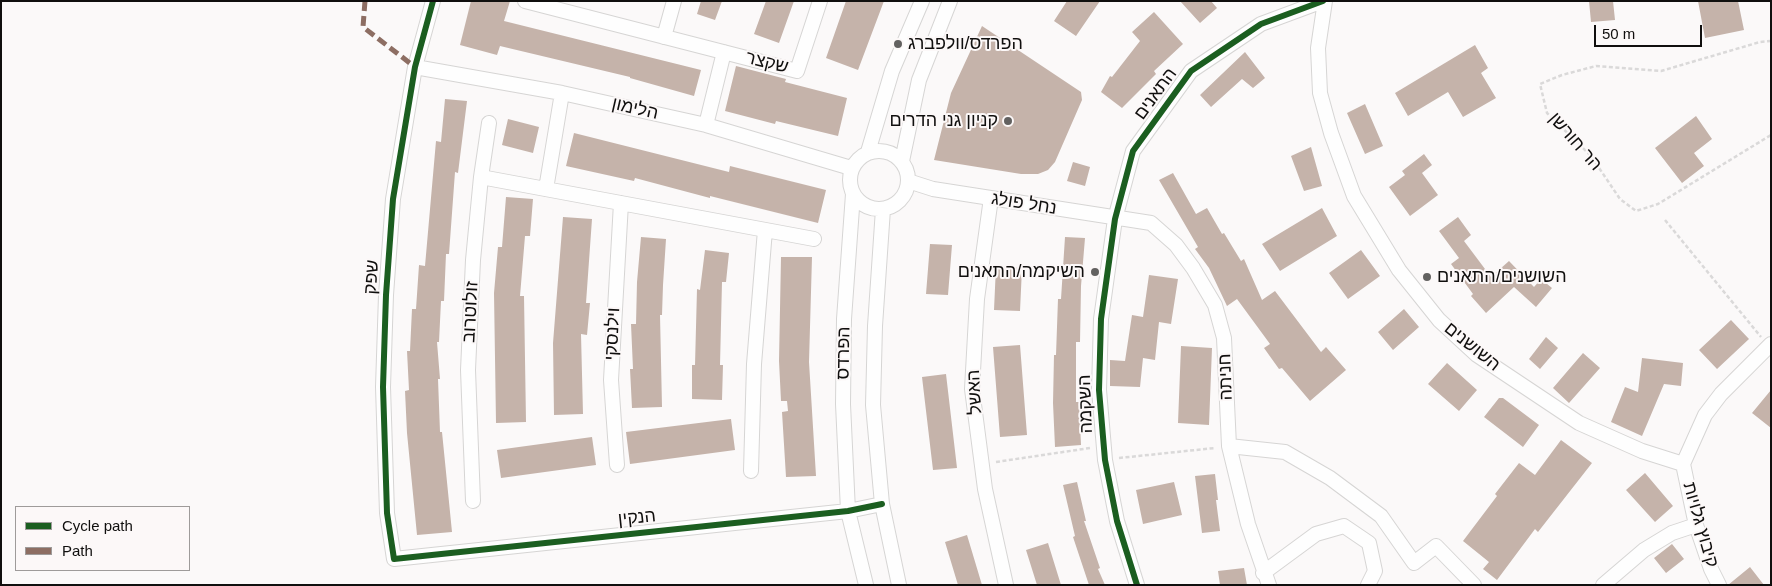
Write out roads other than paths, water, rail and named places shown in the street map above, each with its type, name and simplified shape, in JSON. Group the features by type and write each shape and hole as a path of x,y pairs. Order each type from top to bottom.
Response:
{"street":[{"name":"שפק","path":"394,559 387,513 383,387 386,295 393,199 415,67 434,1"},
{"path":"664,37 674,1"},
{"name":"שקצר","path":"525,2 797,71 820,1"},
{"path":"868,152 892,71 922,1"},
{"path":"902,161 919,80 950,1"},
{"name":"התאנים","path":"1115,219 1133,151 1191,71 1262,24 1324,1"},
{"name":"השושנים","path":"1324,1 1318,48 1320,93 1331,134 1354,196 1399,270 1439,320 1477,355 1579,423 1642,451 1683,464"},
{"name":"שקצר","path":"706,125 724,52"},
{"name":"הלימון","path":"415,67 562,93 706,125 851,168"},
{"path":"546,189 562,93"},
{"name":"זולוטרוב","path":"473,501 468,370 473,260 481,177 489,124"},
{"path":"881,150 891,152 902,161 907,172 906,191 893,206 874,209 864,206 853,194 849,178 851,168 859,157 868,152 881,150"},
{"path":"481,177 814,239"},
{"name":"נחל פולג","path":"908,181 933,189 1115,219"},
{"name":"נחל פולג","path":"900,200 933,189"},
{"name":"הפרדס","path":"853,194 844,319 843,404 848,511 866,585"},
{"name":"האשל","path":"991,198 977,299 972,389 986,489 1006,585"},
{"name":"וילנסקי","path":"618,465 611,380 621,203"},
{"name":"הפרדס","path":"883,209 875,326 873,404 882,504 899,585"},
{"name":"חניתה","path":"1115,219 1151,224 1176,245 1193,268 1215,305 1224,338 1229,446 1248,524 1266,579"},
{"name":"השקמה","path":"1115,219 1101,319 1099,390 1104,453 1117,521 1136,585"},
{"path":"751,471 754,364 765,230"},
{"path":"1683,464 1705,416 1721,394 1769,344"},
{"path":"1229,446 1285,452 1330,478 1381,516 1414,563 1436,546 1474,585"},
{"name":"קיבוץ גלויות","path":"1683,464 1696,525 1711,569 1719,585"},
{"name":"הנקין","path":"394,559 848,511 882,504"},
{"path":"1603,585 1651,546 1672,533 1696,525"},
{"path":"1266,579 1316,534 1344,526 1369,543 1375,571 1368,585"}],"place":[{"name":"הפרדס/וולפברג","path":"898,44"},
{"name":"קניון גני הדרים","path":"1008,121"},
{"name":"השיקמה/התאנים","path":"1095,272"},
{"name":"השושנים/התאנים","path":"1427,277"}]}
